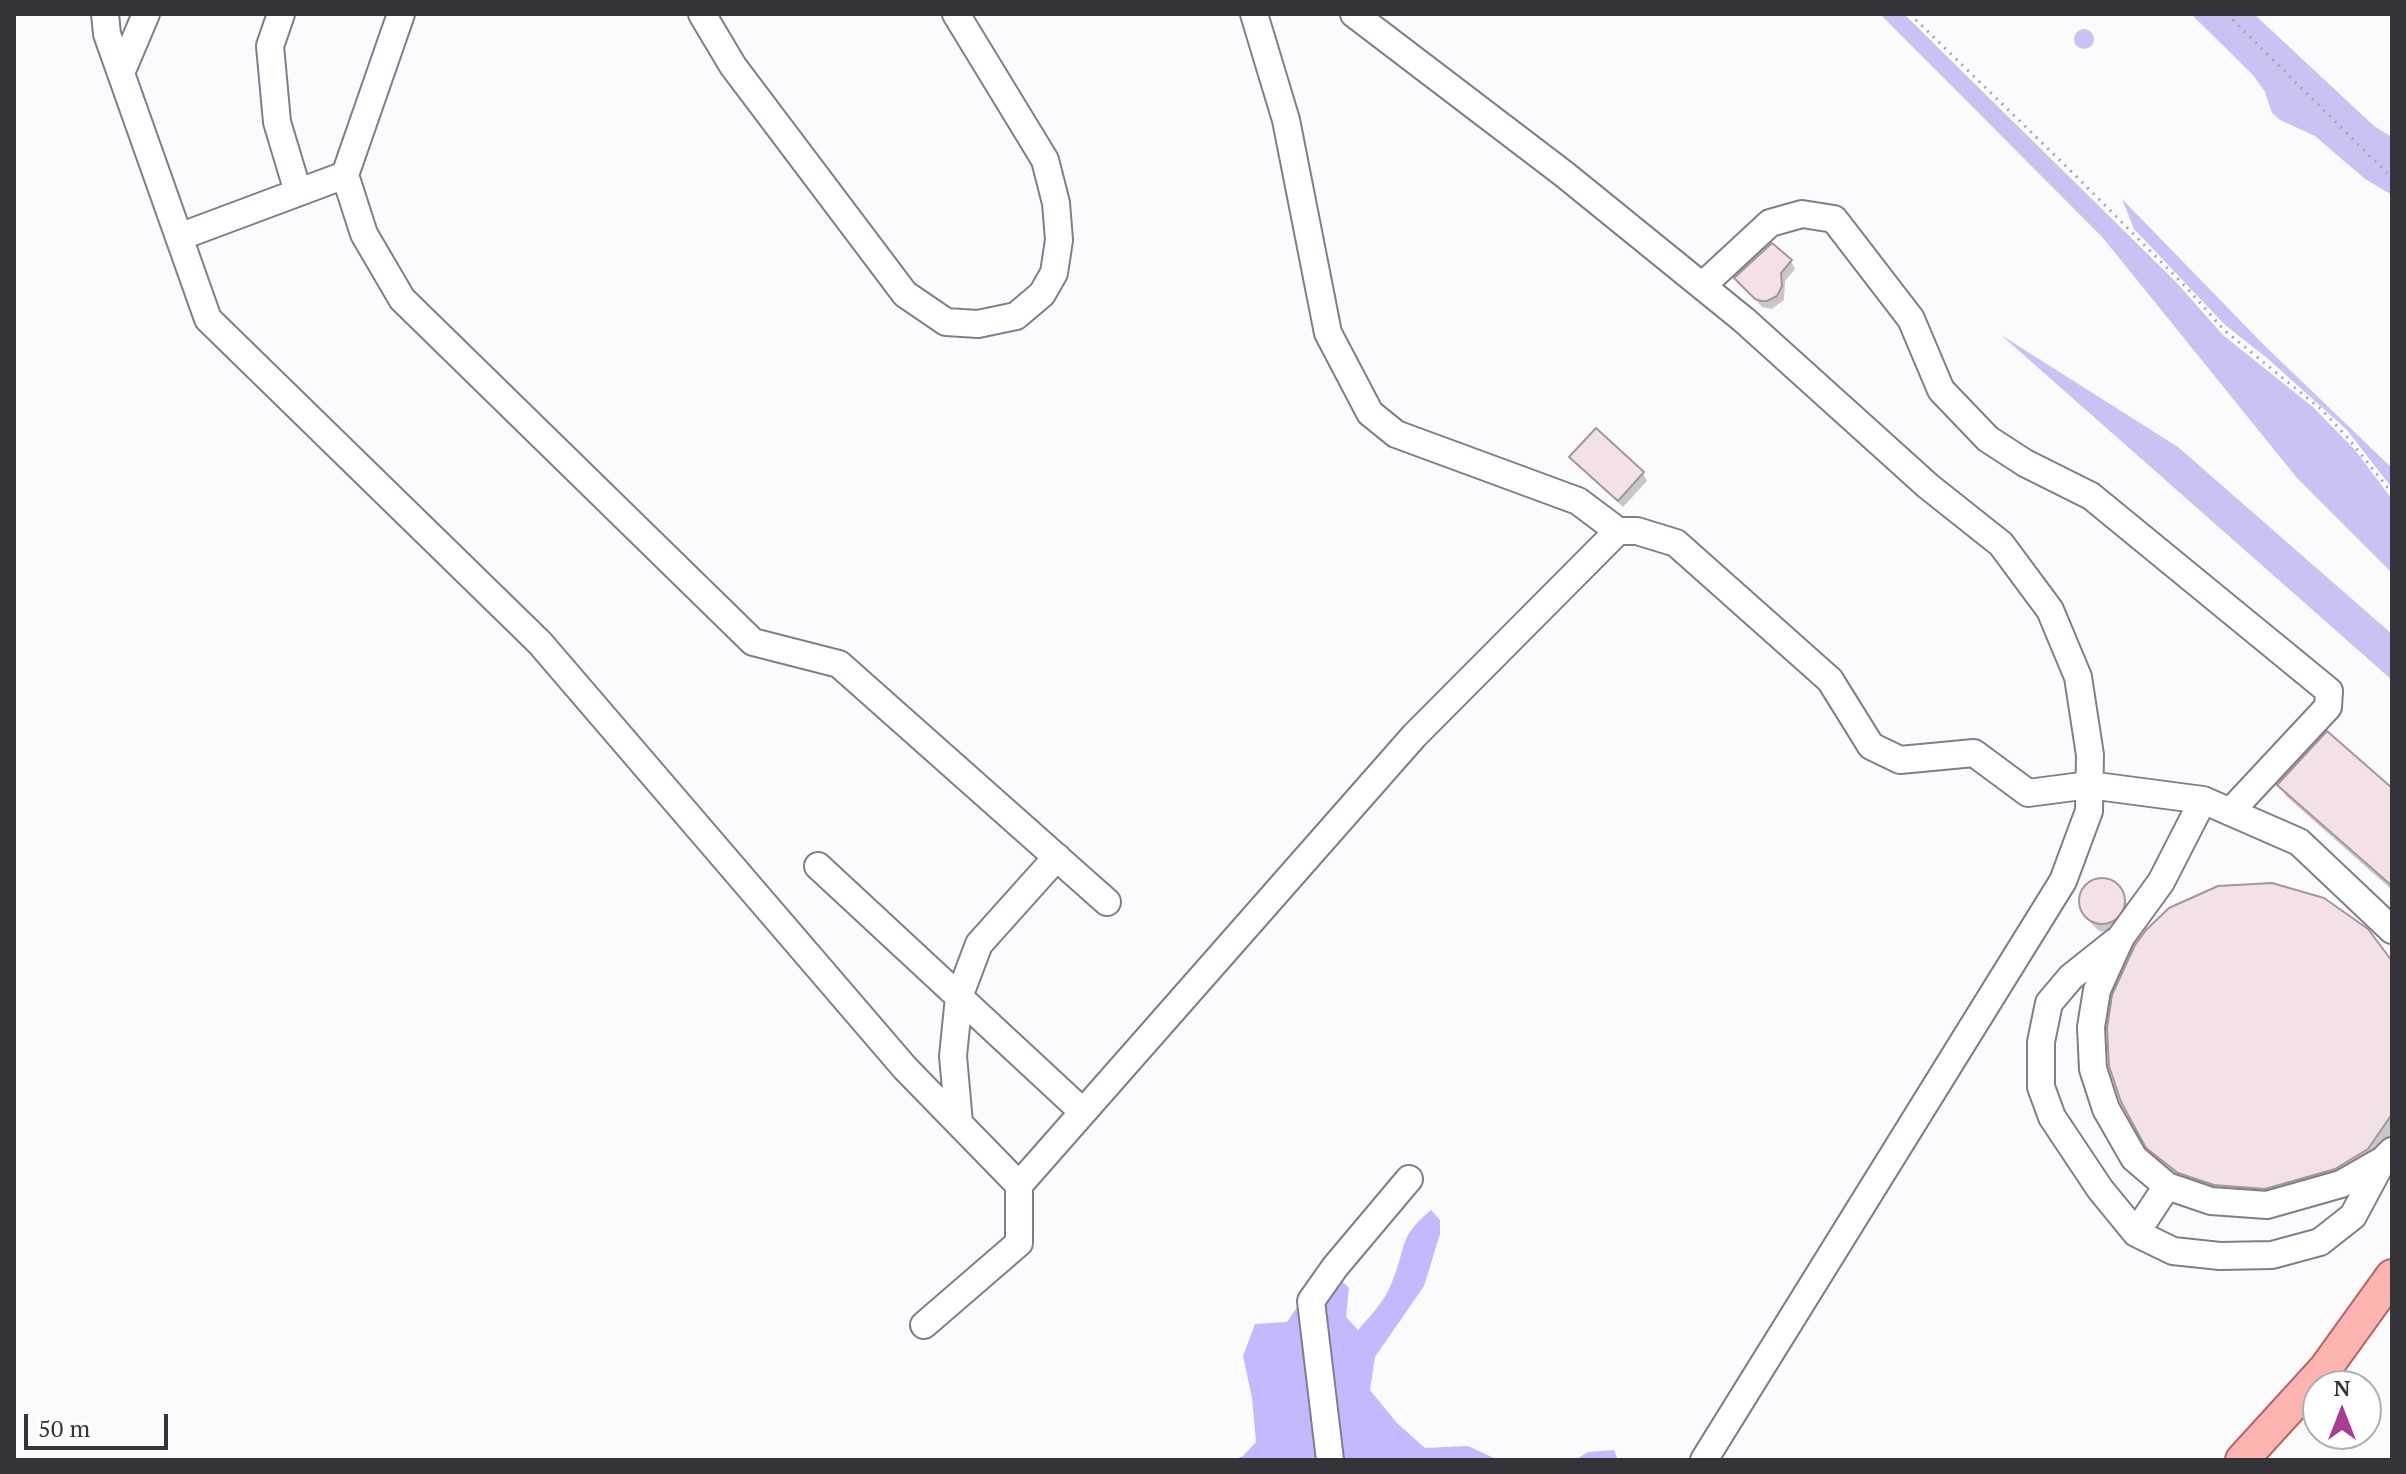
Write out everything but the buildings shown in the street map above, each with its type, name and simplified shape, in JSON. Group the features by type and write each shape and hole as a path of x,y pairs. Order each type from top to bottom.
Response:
{"main road":[{"path":"2242,1460 2325,1369 2392,1276"}],"lane":[{"path":"105,14 107,34 208,319 540,643 905,1068 1019,1185"},
{"path":"121,73 146,14"},
{"path":"281,14 270,46 274,92 277,122 298,192"},
{"path":"401,14 345,175 364,234 402,299 753,642 839,664 1107,902"},
{"path":"702,14 733,66 905,294 946,322 978,324 1016,316 1042,294 1054,273 1059,240 1056,203 1045,160 956,14"},
{"path":"1254,14 1286,120 1328,333 1370,413 1396,434 1578,501 1618,531 1637,531 1676,543 1830,680 1871,746 1900,760 1974,753 2028,793 2089,785 2203,800 2299,842 2392,930"},
{"path":"1354,14 1564,174 1744,320 1928,486 2001,544 2050,610 2078,677 2090,755 2089,811 2063,881 1704,1460"},
{"path":"179,237 345,175"},
{"path":"1702,286 1770,223 1802,214 1834,219 1911,319 1941,390 1988,439 2025,463 2091,496 2329,691 2328,707 2230,812"},
{"path":"924,1325 1019,1243 1019,1185 1414,736 1618,531"},
{"path":"2203,800 2161,882 2121,937 2097,990 2091,1027 2093,1069 2106,1109 2134,1158 2167,1186 2211,1201 2267,1205 2341,1184 2388,1155"},
{"path":"959,1123 953,1056 959,997 979,944 1057,857"},
{"path":"818,866 1083,1112"},
{"path":"2121,937 2071,977 2049,1003 2041,1042 2041,1087 2052,1117 2100,1189 2136,1233 2173,1251 2220,1256 2272,1255 2320,1242 2353,1216 2388,1155"},
{"path":"1330,1460 1311,1301 1335,1267 1409,1179"},
{"path":"2136,1233 2167,1186"}],"path":[{"path":"1910,14 2075,175 2188,289 2224,330 2322,410 2392,493"},
{"path":"2227,14 2392,178"}],"shaded area":[{"path":"1880,14 1904,14 2176,282 2223,335 2313,407 2355,450 2392,499 2392,573 2297,478 2103,238"},
{"path":"2191,14 2254,14 2374,126 2392,137 2392,195 2365,179 2315,136 2272,113 2265,92 2253,75"},
{"path":"2084,29 2091,32 2094,39 2091,46 2084,49 2077,46 2074,39 2077,32"},
{"path":"2122,199 2264,345 2392,468 2392,488 2346,429 2225,325 2134,229"},
{"path":"2001,335 2178,447 2392,634 2392,680"},
{"path":"1431,1210 1440,1220 1440,1234 1424,1286 1375,1357 1370,1390 1397,1423 1425,1448 1468,1446 1498,1460 1233,1460 1243,1456 1256,1442 1252,1398 1243,1356 1255,1324 1287,1322 1320,1273 1336,1275 1349,1288 1346,1317 1358,1330 1389,1289 1408,1236"},
{"path":"1614,1450 1618,1460 1575,1460 1588,1452"}]}
